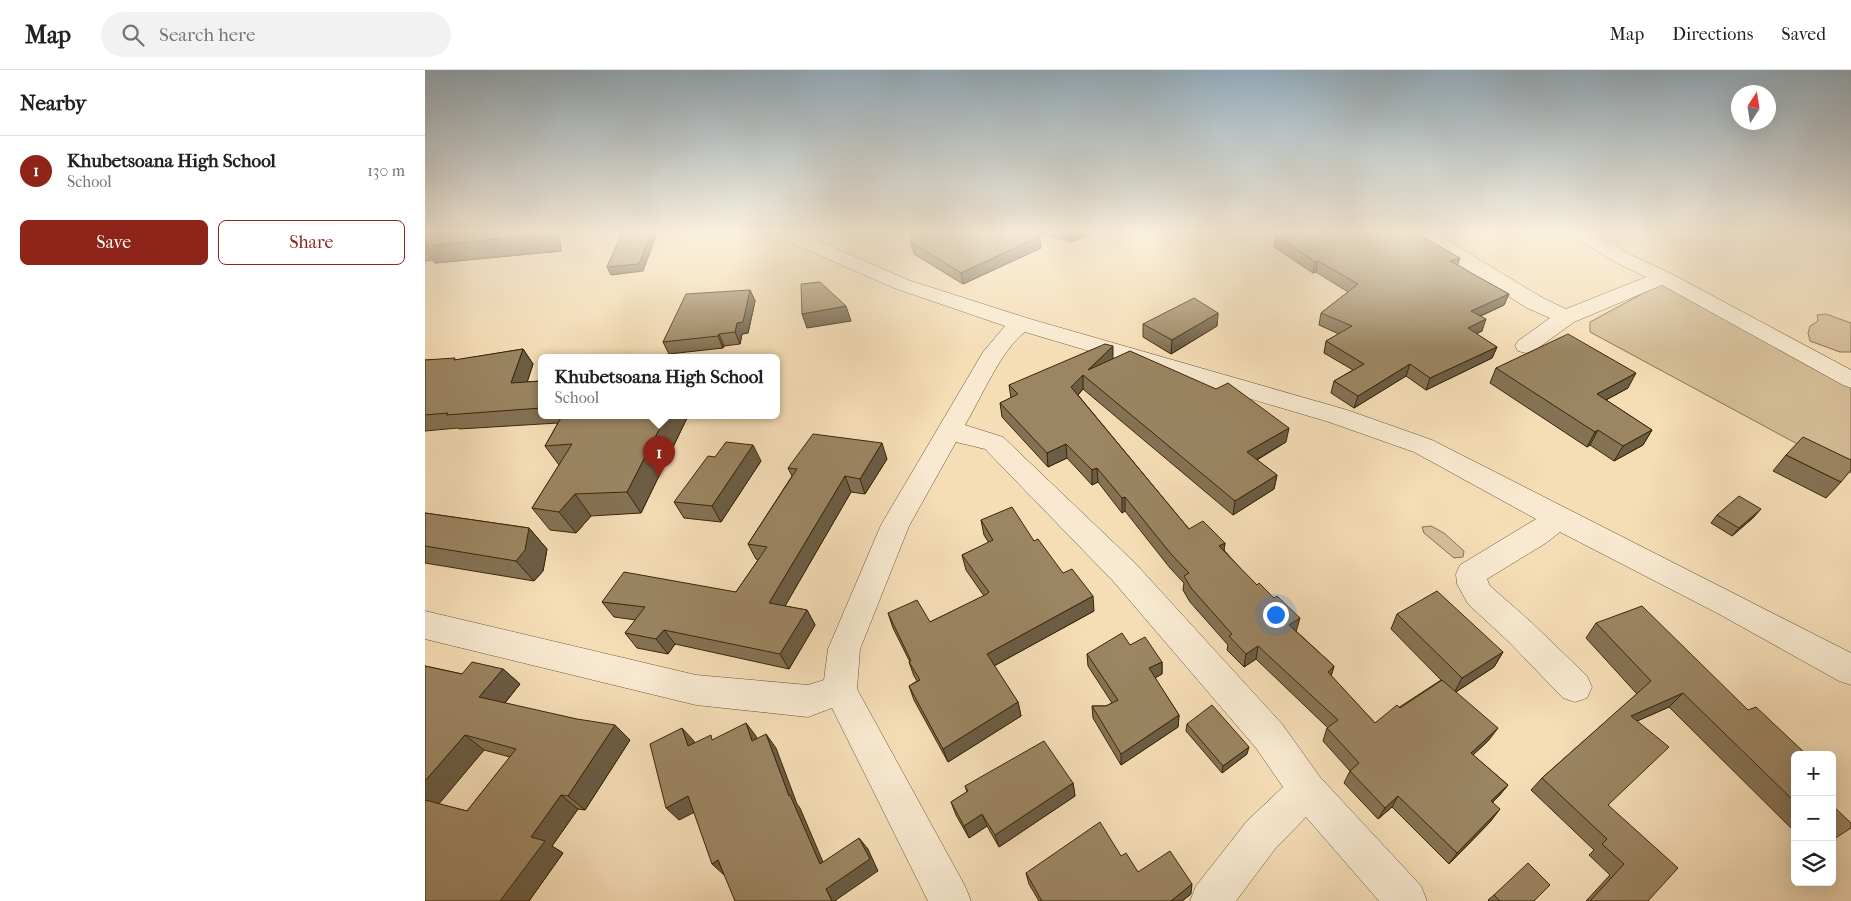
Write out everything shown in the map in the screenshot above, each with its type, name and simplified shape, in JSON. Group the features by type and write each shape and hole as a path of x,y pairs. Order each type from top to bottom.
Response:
{"street":[{"path":"873,272 901,284 1022,324 1338,416 1423,446 1558,518 1746,613 1851,670"},
{"path":"1485,272 1535,303 1566,317"},
{"path":"1652,272 1851,380"},
{"path":"1526,346 1566,317 1663,277"},
{"path":"950,901 840,690 844,649 895,525 995,352 1011,332 1022,324"},
{"path":"948,432 967,434 994,443 1124,572 1269,736 1307,790 1406,901"},
{"path":"1558,518 1536,534 1471,574 1472,584 1479,594 1575,687"},
{"path":"425,625 696,690 808,701 840,690"},
{"path":"1211,901 1261,835 1307,790"}],"shaded area":[{"path":"1660,284 1851,387 1851,473 1590,332 1590,322"},
{"path":"1826,314 1851,323 1851,352 1840,352 1810,341 1808,333 1810,326 1818,321 1817,315"},
{"path":"1431,526 1444,533 1464,551 1463,557 1454,558 1424,533 1422,527"}],"building":[{"path":"1337,272 1469,272 1509,294 1471,311 1486,319 1468,328 1497,347 1430,378 1410,364 1358,396 1334,381 1364,364 1326,341 1352,326 1321,313 1358,284"},
{"path":"820,282 846,306 802,314 801,284"},
{"path":"750,290 743,322 737,323 735,332 719,334 718,336 663,342 686,294"},
{"path":"1194,298 1218,313 1172,340 1143,324"},
{"path":"1568,334 1636,373 1597,394 1652,430 1623,446 1598,430 1595,432 1496,368"},
{"path":"1105,344 1113,346 1088,370 1130,351 1216,389 1228,383 1289,428 1247,452 1277,475 1235,501 1083,375 1071,387 1189,529 1203,521 1225,543 1219,546 1257,585 1259,583 1274,598 1277,596 1300,618 1289,625 1334,666 1328,672 1375,723 1397,705 1400,708 1442,680 1498,728 1471,753 1508,785 1491,801 1500,809 1457,853 1398,796 1385,808 1350,771 1359,763 1327,728 1338,720 1258,646 1246,654 1229,636 1232,634 1191,588 1184,576 1189,573 1171,554 1125,497 1122,498 1097,468 1092,470 1066,444 1047,453 1000,403 1018,394 1009,385"},
{"path":"523,349 511,383 538,381 538,408 425,415 425,360 455,358 454,360"},
{"path":"560,419 664,419 627,492 575,494 559,512 532,508 572,444 545,446"},
{"path":"813,434 882,443 860,479 845,476 769,603 807,610 780,654 664,630 656,639 625,633 645,607 602,602 624,572 736,592 767,547 748,544 797,469 788,468"},
{"path":"1803,437 1851,460 1851,470 1841,482 1786,455"},
{"path":"726,442 753,445 712,506 674,502 708,456 715,457"},
{"path":"1739,496 1761,509 1739,528 1717,515"},
{"path":"1012,507 1034,541 1038,539 1063,573 1072,569 1093,596 987,654 1018,702 943,749 909,686 920,680 909,662 911,661 888,613 917,600 930,622 987,594 989,592 962,555 993,540 981,520"},
{"path":"425,513 529,528 525,550 516,561 425,546"},
{"path":"1437,591 1503,652 1462,678 1397,614"},
{"path":"1642,606 1748,710 1756,707 1803,751 1791,751 1791,798 1683,693 1631,716 1669,747 1608,805 1678,868 1648,901 1590,901 1624,864 1602,844 1607,839 1542,778 1651,681 1596,623"},
{"path":"1122,633 1130,645 1145,637 1162,662 1149,668 1179,715 1121,754 1092,706 1106,706 1118,700 1087,654"},
{"path":"472,662 503,669 479,697 577,719 615,725 568,796 561,795 531,837 545,841 500,901 425,901 425,800 467,811 516,749 465,735 425,781 425,666 462,674"},
{"path":"1212,705 1249,747 1223,766 1187,724"},
{"path":"746,723 752,741 766,734 789,796 820,864 859,838 870,859 826,889 832,901 735,901 718,860 712,864 688,796 666,808 650,744 682,728 688,746 711,735 712,740"},
{"path":"1044,741 1073,783 995,835 982,814 964,826 951,802 968,791 965,786"},
{"path":"1836,809 1851,823 1851,828 1836,838"},
{"path":"1100,822 1121,856 1126,853 1138,872 1170,851 1192,884 1171,901 1042,901 1026,873"},
{"path":"1528,863 1550,885 1534,901 1500,901 1494,895"}],"place":[{"name":"Khubetsoana High School","path":"659,477"}]}
